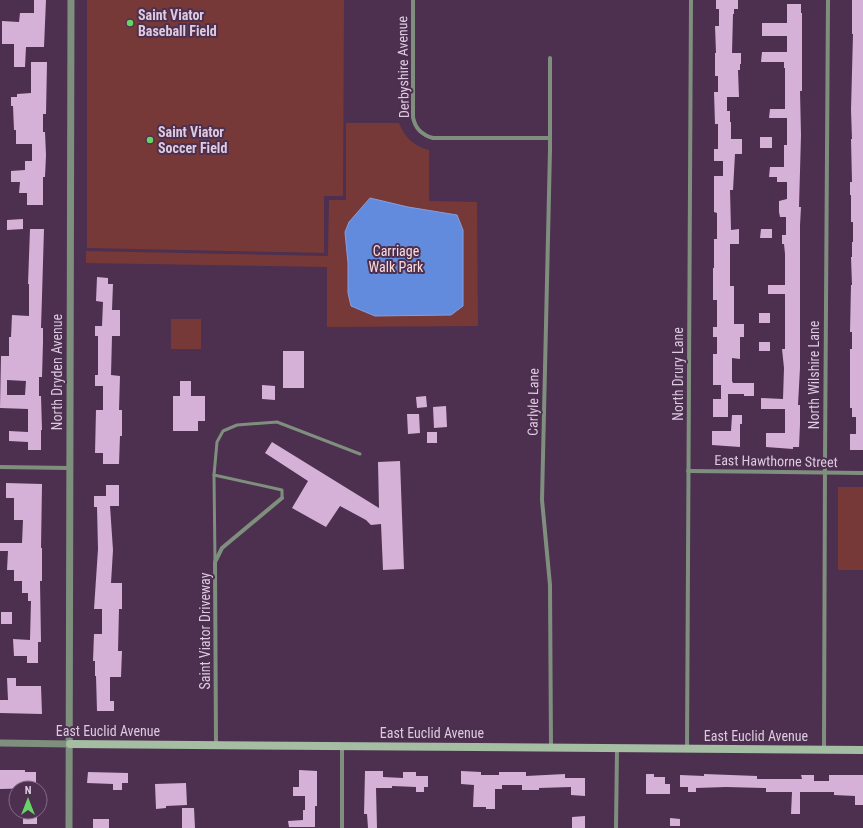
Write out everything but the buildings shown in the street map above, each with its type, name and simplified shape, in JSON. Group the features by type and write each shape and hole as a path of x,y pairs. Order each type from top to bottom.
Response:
{"main road":[{"name":"East Euclid Avenue","path":"70,744 863,750"}],"street":[{"name":"North Dryden Avenue","path":"69,828 71,0"},
{"name":"Derbyshire Avenue","path":"413,0 413,117 414,124 420,132 433,138 550,138"},
{"name":"North Drury Lane","path":"687,748 691,0"},
{"name":"North Wilshire Lane","path":"824,749 828,0"},
{"name":"Carlyle Lane","path":"550,58 550,138 542,500 550,585 550,747"},
{"path":"0,467 69,468"},
{"name":"East Hawthorne Street","path":"688,471 863,473"},
{"name":"Saint Viator Driveway","path":"216,744 215,562 222,548 282,498"},
{"name":"East Euclid Avenue","path":"0,743 70,744"},
{"path":"342,745 342,828"},
{"path":"616,828 617,748"}],"lane":[{"path":"215,562 214,474 217,442 222,431 237,425 277,422 360,454"},
{"path":"214,474 282,490 282,498"}],"green space":[{"path":"87,0 344,0 343,196 324,196 324,253 87,248"},
{"name":"Carriage Walk Park","path":"346,123 399,123 404,133 411,141 424,149 429,150 429,201 477,202 478,326 327,327 327,267 86,263 86,251 328,256 329,200 346,200"},
{"path":"171,319 201,319 201,349 171,349"},
{"path":"838,487 863,487 863,570 838,570"}],"water":[{"path":"370,198 408,207 457,215 463,230 463,306 451,315 375,316 351,306 348,293 348,263 345,232 349,222"}],"place":[{"name":"Saint Viator Baseball Field","path":"130,23"},
{"name":"Saint Viator Soccer Field","path":"150,140"}]}
